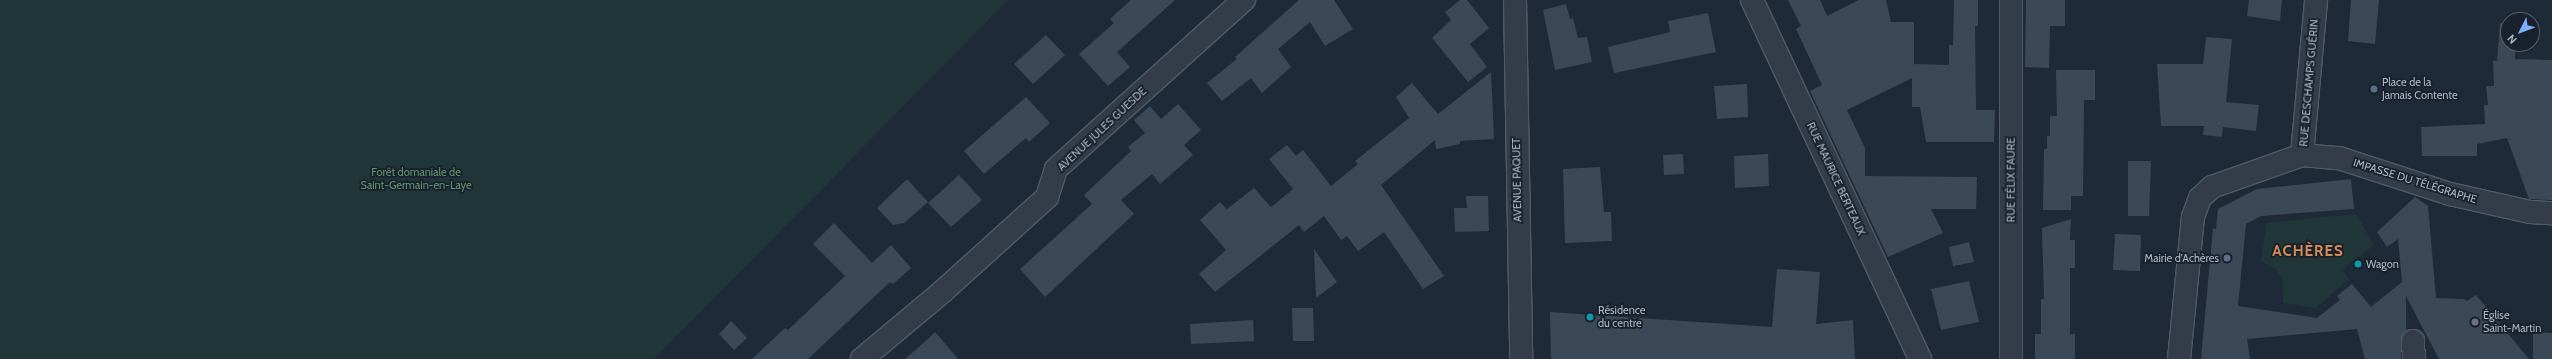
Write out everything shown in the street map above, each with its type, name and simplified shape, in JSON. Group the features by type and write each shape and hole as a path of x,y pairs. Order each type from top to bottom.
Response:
{"street":[{"name":"AVENUE JULES GUESDE","path":"862,359 942,292 1047,197 1056,169 1244,0"},
{"name":"AVENUE PAQUET","path":"1515,0 1521,359"},
{"name":"RUE MAURICE BERTEAUX","path":"1752,0 1920,359"},
{"name":"RUE FÉLIX FAURE","path":"2011,0 2011,359"},
{"name":"RUE DESCHAMPS GUÉRIN","path":"2179,359 2193,217 2200,198 2212,187 2302,155 2316,0"},
{"name":"IMPASSE DU TÉLÉGRAPHE","path":"2302,155 2339,158 2450,194 2530,212 2552,213"}],"green space":[{"name":"Forêt domaniale de Saint-Germain-en-Laye","path":"0,0 1008,0 654,359 0,359"},
{"path":"2356,214 2374,245 2342,270 2349,279 2316,308 2283,303 2283,280 2277,270 2261,261 2266,223"}],"building":[{"path":"1131,0 1175,0 1117,52 1130,67 1108,86 1079,54 1114,23 1110,19"},
{"path":"1299,0 1334,0 1353,29 1325,46 1310,22 1278,49 1291,67 1262,93 1251,78 1222,101 1207,83 1237,59 1235,57"},
{"path":"1460,0 1467,0 1489,28 1470,44 1487,67 1468,82 1432,38 1451,20 1445,12"},
{"path":"1788,0 1820,0 1827,16 1859,0 1886,0 1891,22 1914,22 1914,64 1949,65 1949,45 1953,45 1954,0 1978,0 1978,26 1975,26 1976,110 1995,110 1994,142 1926,142 1920,107 1912,107 1912,78 1847,110 1865,148 1865,176 1977,177 1976,209 1931,209 1943,233 1888,257 1810,91 1822,85 1796,29 1801,26"},
{"path":"2026,0 2065,0 2065,26 2050,26 2049,68 2025,67"},
{"path":"2249,0 2282,0 2280,21 2247,16"},
{"path":"2351,0 2379,0 2375,44 2348,41"},
{"path":"1566,4 1570,19 1573,18 1578,38 1587,37 1592,62 1555,70 1543,10"},
{"path":"1708,13 1716,52 1614,73 1608,47 1670,32 1668,21"},
{"path":"2500,23 2500,52 2515,52 2515,59 2552,60 2552,200 2529,199 2507,138 2477,144 2477,156 2422,156 2421,127 2485,124 2484,105 2488,105 2486,86 2494,86 2493,60 2497,61"},
{"path":"1046,35 1065,55 1033,84 1014,64"},
{"path":"2206,37 2232,39 2226,102 2259,105 2256,131 2223,127 2222,137 2203,135 2204,126 2161,126 2157,64 2203,64"},
{"path":"2056,70 2095,70 2095,100 2084,100 2083,196 2071,196 2071,210 2043,210 2044,149 2047,149 2047,136 2050,136 2050,116 2057,116"},
{"path":"1491,72 1494,139 1460,141 1460,144 1436,149 1435,140 1381,185 1444,276 1423,289 1384,232 1358,251 1347,236 1341,240 1324,216 1304,232 1299,225 1215,292 1199,274 1226,250 1200,220 1220,202 1227,209 1254,188 1271,207 1293,189 1269,159 1287,145 1296,156 1303,150 1331,186 1358,164 1355,161 1409,118 1396,97 1412,83 1438,114"},
{"path":"1747,84 1748,117 1717,119 1714,86"},
{"path":"1026,97 1050,123 1029,142 1026,138 984,174 964,151"},
{"path":"1178,104 1201,130 1184,145 1193,155 1160,184 1152,174 1121,200 1134,214 1045,297 1020,269 1092,204 1084,195 1131,151 1128,147 1145,133 1134,120 1150,106 1161,119"},
{"path":"1683,154 1684,174 1664,175 1663,155"},
{"path":"1768,154 1769,186 1735,188 1734,156"},
{"path":"2128,161 2151,161 2149,216 2128,216"},
{"path":"1600,167 1604,212 1611,212 1612,241 1565,243 1563,169"},
{"path":"959,175 982,200 951,227 928,203"},
{"path":"907,179 928,202 904,223 893,225 877,208"},
{"path":"2351,179 2354,209 2261,216 2246,224 2238,306 2317,318 2340,300 2337,296 2352,284 2371,307 2402,282 2398,239 2387,247 2377,232 2415,197 2428,206 2436,298 2464,299 2467,301 2476,295 2529,359 2439,359 2406,296 2406,331 2401,341 2401,359 2365,359 2357,329 2247,339 2250,359 2201,359 2213,228 2216,229 2218,209 2257,189"},
{"path":"1466,196 1488,196 1489,231 1455,232 1454,208 1467,208"},
{"path":"2071,219 2070,240 2075,240 2075,268 2070,268 2070,334 2075,334 2075,359 2035,359 2035,334 2041,334 2041,299 2044,299 2042,228"},
{"path":"834,223 872,263 891,245 911,268 893,284 890,282 808,359 752,359 785,328 788,330 845,276 813,244"},
{"path":"2115,234 2141,235 2140,271 2113,270"},
{"path":"1969,242 1974,262 1953,266 1949,247"},
{"path":"1314,249 1337,282 1316,298"},
{"name":"Résidence du centre","path":"1777,269 1820,272 1816,324 1853,320 1855,359 1551,359 1550,312 1772,327"},
{"path":"1969,281 1979,322 1941,330 1931,289"},
{"path":"1292,308 1313,308 1314,341 1293,341"},
{"path":"1253,320 1254,341 1191,344 1190,324"},
{"path":"731,321 747,338 734,350 719,334"},
{"path":"935,332 958,359 905,359 928,339"},
{"path":"2533,332 2552,333 2552,359 2533,359"}],"place":[{"name":"Place de la Jamais Contente","path":"2374,89"},
{"name":"Mairie d'Achères","path":"2227,258"},
{"name":"Wagon","path":"2358,264"},
{"name":"Résidence du centre","path":"1590,317"},
{"name":"Église Saint-Martin","path":"2475,322"}],"district":[{"name":"ACHÈRES","path":"2308,252"}]}
